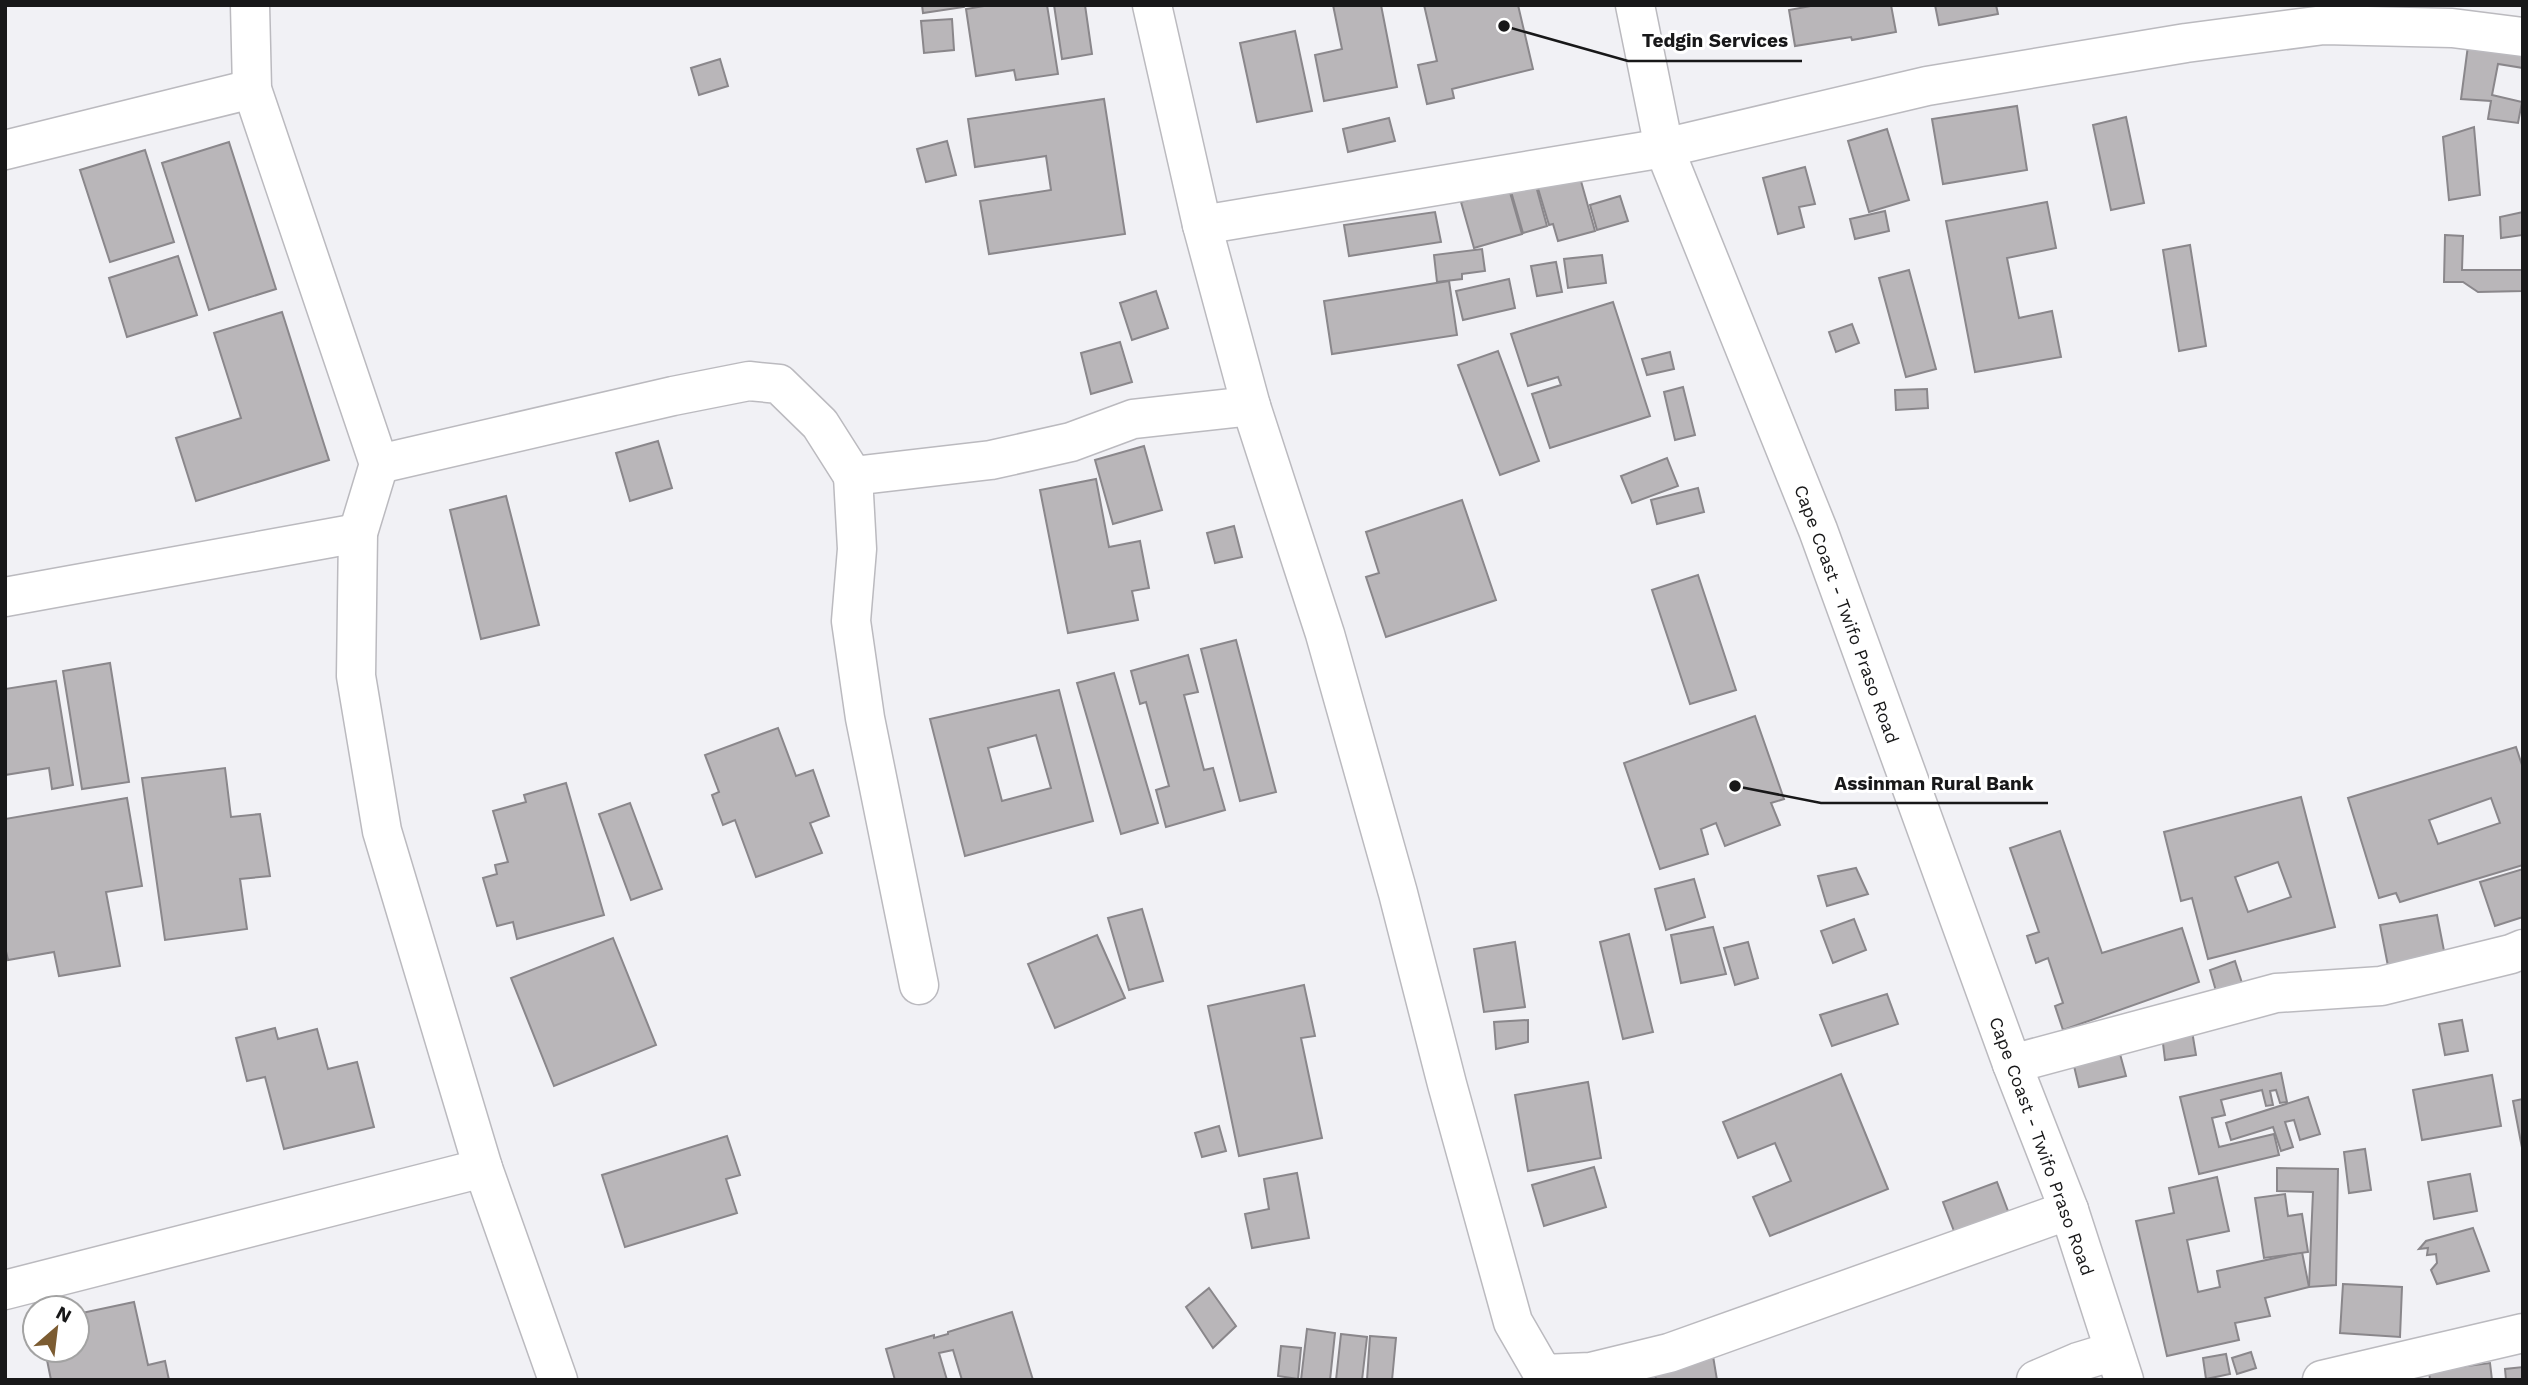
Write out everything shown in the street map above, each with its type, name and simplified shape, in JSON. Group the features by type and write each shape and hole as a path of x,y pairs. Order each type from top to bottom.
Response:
{"street":[{"path":"250,5 252,89 379,464 358,533 356,676 383,831 483,1168 558,1380"},
{"path":"1152,5 1202,225 1251,406 1325,634 1398,893 1527,1377 1591,1372 1669,1353 2069,1210"},
{"name":"Cape Coast - Twifo Praso Road","path":"1635,5 1664,148 1818,530 2012,1064 2069,1210 2119,1365"},
{"path":"1202,225 1664,148 1927,86 2186,43 2324,26 2452,28 2523,37"},
{"path":"5,150 252,89"},
{"path":"379,464 673,396 749,381 779,384 820,424 853,476 857,549 851,621 865,718 919,985"},
{"path":"853,476 991,460 1071,442 1133,419 1251,406"},
{"path":"5,597 358,533"},
{"path":"2012,1064 2276,993 2381,986 2523,949"},
{"path":"5,1290 483,1168"},
{"path":"2322,1380 2523,1333"},
{"path":"2036,1380 2078,1362 2119,1365"}],"building":[{"path":"922,5 964,5 964,7 923,13"},
{"path":"990,5 1047,5 1058,74 1016,80 1014,70 976,76 966,9"},
{"path":"1054,5 1085,5 1092,54 1062,59"},
{"path":"1333,5 1381,5 1397,87 1324,101 1315,55 1342,49"},
{"path":"1424,5 1518,5 1533,69 1452,89 1454,98 1427,104 1418,65 1437,61"},
{"path":"1816,5 1891,5 1896,32 1795,46 1789,10"},
{"path":"1935,5 1996,5 1998,14 1939,25"},
{"path":"952,19 954,50 924,53 921,21"},
{"path":"1295,31 1312,111 1257,122 1240,43"},
{"path":"2469,38 2523,47 2523,68 2498,64 2492,95 2522,102 2518,123 2488,119 2491,101 2461,99"},
{"path":"720,59 728,86 699,95 691,68"},
{"path":"1104,99 1125,234 989,254 980,201 1051,190 1046,156 975,167 968,119"},
{"path":"2017,106 2027,170 1943,184 1932,119"},
{"path":"2126,117 2144,203 2111,210 2093,125"},
{"path":"1389,118 1395,141 1348,152 1343,129"},
{"path":"2474,127 2480,195 2449,200 2443,137"},
{"path":"1887,129 1909,200 1869,212 1848,141"},
{"path":"947,141 956,175 926,182 917,149"},
{"path":"229,142 276,289 209,310 162,163"},
{"path":"145,150 174,242 110,262 80,170"},
{"path":"1805,167 1815,204 1799,207 1804,227 1778,234 1763,178"},
{"path":"1579,174 1595,231 1558,241 1553,224 1549,225 1537,185"},
{"path":"1536,186 1547,226 1523,233 1510,188"},
{"path":"1509,189 1522,234 1474,248 1461,202"},
{"path":"1620,196 1628,221 1597,230 1590,205"},
{"path":"2047,202 2056,248 2007,258 2019,318 2052,311 2061,357 1975,372 1946,221"},
{"path":"1885,211 1889,231 1855,239 1850,219"},
{"path":"1435,212 1441,242 1349,256 1344,225"},
{"path":"2523,212 2523,235 2501,238 2500,217"},
{"path":"2445,235 2463,236 2462,270 2523,270 2523,291 2478,292 2463,282 2444,282"},
{"path":"2190,245 2206,346 2179,351 2163,250"},
{"path":"1482,249 1485,271 1462,274 1462,279 1437,282 1434,255"},
{"path":"1602,255 1606,283 1568,288 1564,259"},
{"path":"178,256 197,315 127,337 109,278"},
{"path":"1556,262 1562,292 1537,296 1531,266"},
{"path":"1909,270 1936,369 1906,377 1879,278"},
{"path":"1509,279 1515,308 1463,320 1456,291"},
{"path":"1449,281 1457,335 1332,354 1324,301"},
{"path":"1156,291 1168,328 1132,340 1120,303"},
{"path":"1613,302 1650,416 1550,448 1532,394 1561,385 1558,377 1528,386 1511,334"},
{"path":"282,312 329,460 196,501 176,438 241,418 214,333"},
{"path":"1852,324 1859,343 1836,352 1829,332"},
{"path":"1120,342 1132,382 1091,394 1081,353"},
{"path":"1498,351 1539,461 1500,475 1458,365"},
{"path":"1670,352 1674,369 1647,375 1642,359"},
{"path":"1683,387 1695,435 1675,440 1664,392"},
{"path":"1927,389 1928,408 1896,410 1895,390"},
{"path":"658,441 672,488 630,501 616,453"},
{"path":"1144,446 1162,510 1113,524 1095,460"},
{"path":"1667,458 1678,486 1632,503 1621,476"},
{"path":"1096,479 1109,547 1140,541 1149,588 1132,591 1138,620 1068,633 1040,490"},
{"path":"1698,488 1704,512 1657,524 1651,500"},
{"path":"506,496 539,625 481,639 450,510"},
{"path":"1462,500 1496,600 1386,637 1366,577 1379,573 1366,532"},
{"path":"1234,526 1242,557 1215,563 1207,533"},
{"path":"1698,575 1736,690 1690,704 1652,590"},
{"path":"1236,640 1276,792 1240,801 1201,649"},
{"path":"1188,655 1198,692 1184,695 1204,770 1213,768 1225,810 1166,827 1156,790 1169,786 1146,702 1140,704 1131,671"},
{"path":"110,663 129,782 82,789 63,671"},
{"path":"1114,673 1158,823 1121,834 1077,683"},
{"path":"56,681 73,785 52,789 49,768 5,775 5,689"},
{"path":"1059,690 1093,821 965,856 930,719","holes":["1036,735 1051,788 1002,801 988,748"]},
{"path":"1755,716 1784,799 1771,803 1780,825 1725,846 1716,823 1701,829 1708,854 1660,869 1624,763"},
{"path":"778,728 796,776 813,770 829,816 810,823 822,853 756,877 735,820 723,825 712,795 719,792 705,755"},
{"path":"2516,747 2523,768 2523,865 2400,902 2396,893 2379,898 2348,798","holes":["2491,798 2500,823 2438,844 2429,820"]},
{"path":"225,768 231,817 260,814 270,876 240,879 247,929 165,940 142,778"},
{"path":"566,783 604,915 517,939 513,922 497,926 483,878 497,874 495,865 508,862 493,811 526,802 524,795"},
{"path":"2301,797 2335,927 2208,959 2192,898 2181,901 2164,832","holes":["2278,862 2291,897 2248,912 2235,877"]},
{"path":"127,798 142,886 106,892 120,966 59,976 54,952 8,960 5,947 5,819"},
{"path":"630,803 662,889 631,900 599,814"},
{"path":"2060,831 2102,953 2182,928 2199,982 2063,1030 2055,1006 2063,1003 2048,958 2036,963 2027,936 2039,932 2010,848"},
{"path":"1856,868 1868,894 1827,906 1818,876"},
{"path":"2523,869 2523,917 2495,926 2480,882"},
{"path":"1694,879 1705,917 1666,930 1655,889"},
{"path":"1142,909 1163,981 1129,990 1108,918"},
{"path":"2437,915 2445,956 2388,966 2380,925"},
{"path":"1854,919 1866,950 1833,963 1821,931"},
{"path":"1713,927 1726,974 1681,983 1671,935"},
{"path":"1629,934 1653,1032 1623,1039 1600,942"},
{"path":"1097,935 1125,998 1055,1028 1028,964"},
{"path":"613,938 656,1045 554,1086 511,978"},
{"path":"1515,942 1525,1007 1484,1012 1474,949"},
{"path":"1748,942 1758,978 1735,985 1724,948"},
{"path":"2235,961 2242,983 2216,991 2210,970"},
{"path":"1304,985 1315,1036 1301,1038 1322,1138 1239,1156 1208,1006"},
{"path":"1887,994 1898,1024 1832,1046 1820,1015"},
{"path":"1528,1020 1528,1042 1496,1049 1494,1022"},
{"path":"2462,1020 2468,1051 2445,1055 2439,1024"},
{"path":"275,1028 278,1039 317,1029 328,1069 357,1062 374,1127 284,1149 265,1077 247,1081 236,1038"},
{"path":"2192,1031 2196,1055 2165,1060 2162,1035"},
{"path":"2120,1054 2126,1076 2079,1087 2074,1066"},
{"path":"2281,1073 2287,1102 2280,1103 2276,1090 2270,1091 2273,1105 2266,1106 2262,1090 2221,1100 2225,1115 2212,1118 2219,1147 2274,1134 2279,1155 2199,1174 2180,1097"},
{"path":"1841,1074 1888,1189 1770,1236 1753,1197 1791,1181 1775,1143 1738,1158 1723,1122"},
{"path":"2492,1075 2501,1126 2422,1140 2413,1090"},
{"path":"1588,1082 1601,1158 1528,1171 1515,1095"},
{"path":"2308,1097 2320,1134 2300,1140 2294,1120 2285,1122 2293,1147 2281,1151 2273,1127 2231,1140 2226,1123"},
{"path":"2523,1099 2523,1153 2513,1101"},
{"path":"1219,1126 1226,1151 1202,1157 1195,1133"},
{"path":"727,1136 740,1175 726,1179 737,1213 625,1247 602,1175"},
{"path":"2365,1149 2371,1190 2349,1193 2344,1152"},
{"path":"1594,1167 1606,1207 1544,1226 1532,1185"},
{"path":"2277,1168 2338,1169 2336,1285 2309,1287 2313,1192 2277,1191"},
{"path":"1297,1173 1309,1238 1252,1248 1245,1214 1269,1209 1264,1179"},
{"path":"2470,1174 2477,1211 2434,1219 2428,1182"},
{"path":"2217,1177 2229,1231 2187,1240 2198,1292 2220,1287 2217,1271 2302,1252 2309,1287 2265,1298 2270,1316 2235,1323 2239,1340 2167,1356 2136,1221 2174,1213 2169,1188"},
{"path":"1997,1182 2011,1219 1957,1239 1943,1202"},
{"path":"2285,1194 2288,1216 2302,1214 2308,1252 2264,1258 2255,1198"},
{"path":"2473,1228 2489,1271 2437,1284 2431,1270 2437,1263 2436,1254 2427,1255 2428,1248 2419,1249 2426,1241"},
{"path":"2343,1284 2402,1287 2400,1337 2340,1333"},
{"path":"1209,1288 1236,1326 1213,1348 1186,1307"},
{"path":"134,1302 148,1365 165,1361 169,1380 51,1380 48,1364 91,1364 91,1311"},
{"path":"1012,1312 1033,1380 962,1380 953,1350 939,1353 947,1380 895,1380 886,1349 934,1335 934,1338 948,1334"},
{"path":"1307,1329 1335,1333 1330,1380 1301,1380"},
{"path":"1341,1334 1367,1337 1362,1380 1336,1380"},
{"path":"1370,1336 1396,1338 1392,1380 1367,1380"},
{"path":"1281,1346 1301,1348 1298,1379 1278,1376"},
{"path":"2251,1352 2256,1368 2237,1374 2232,1358"},
{"path":"2226,1354 2230,1374 2206,1379 2203,1358"},
{"path":"1713,1356 1717,1380 1656,1380 1653,1365"},
{"path":"2490,1363 2492,1380 2430,1380 2429,1371"},
{"path":"2523,1367 2523,1380 2506,1380 2505,1369"}],"place":[{"name":"Tedgin Services","path":"1504,26"},
{"name":"Assinman Rural Bank","path":"1735,786"}]}
